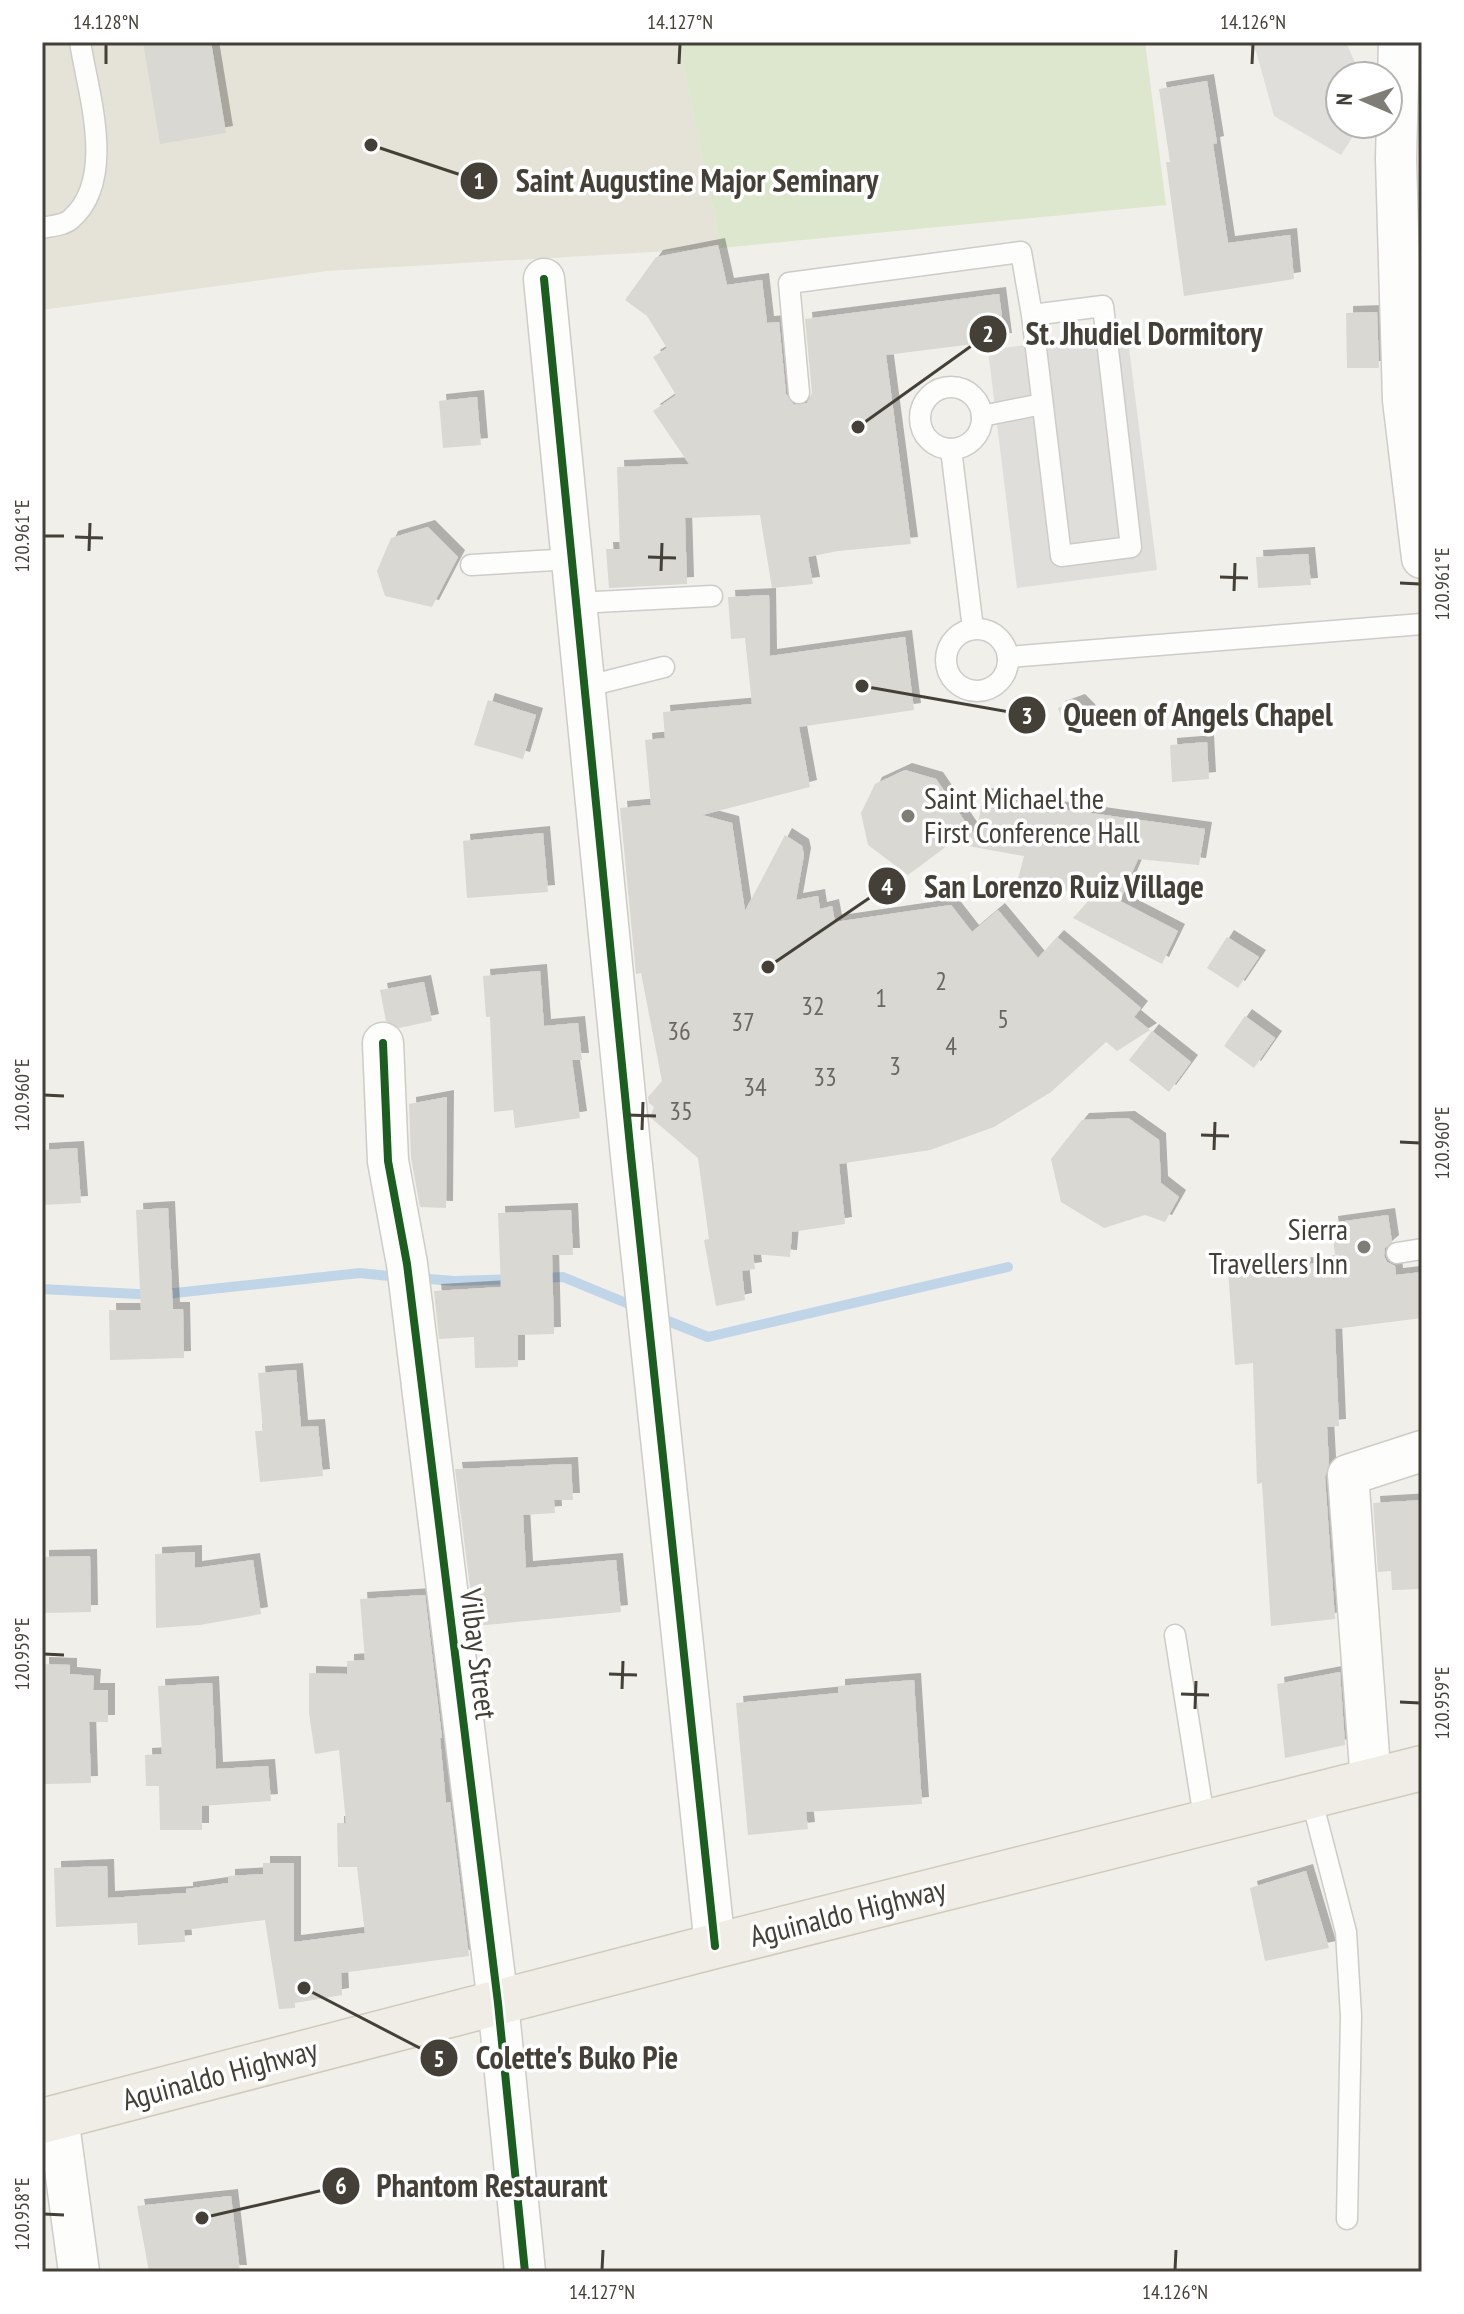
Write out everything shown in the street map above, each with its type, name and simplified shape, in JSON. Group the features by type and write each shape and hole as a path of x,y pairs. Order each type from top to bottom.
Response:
{"main road":[{"name":"Aguinaldo Highway","path":"50,2119 715,1946 1422,1768"}],"street":[{"path":"1399,42 1396,159 1403,400 1422,558"},
{"path":"544,279 641,1250 715,1946"},
{"name":"Vilbay Street","path":"383,1043 388,1161 408,1281 498,2003 525,2272"},
{"path":"1371,1782 1348,1475 1422,1451"},
{"path":"50,2119 79,2272"}],"lane":[{"path":"42,228 70,221 90,194 98,151 80,42"},
{"path":"799,393 789,283 1021,252 1032,315 1061,556 1131,547 1103,306 1032,315"},
{"path":"946,387 966,391 979,406 982,416 981,426 970,443 951,449 932,443 921,425 920,415 928,397 946,387"},
{"path":"982,416 1042,404"},
{"path":"951,449 973,629"},
{"path":"471,565 572,559"},
{"path":"577,603 712,596"},
{"path":"1008,657 1422,624"},
{"path":"973,629 983,629 1000,638 1008,657 1004,677 997,684 977,691 958,685 947,667 946,657 955,638 973,629"},
{"path":"584,687 664,667"},
{"path":"1397,1253 1422,1249"},
{"path":"1175,1635 1205,1824"},
{"path":"1311,1797 1346,1932 1351,2016 1347,2219"}],"shaded area":[{"path":"42,42 679,42 721,248 327,271 42,310"},
{"path":"1244,42 1346,42 1354,60 1324,60 1324,140 1351,140 1341,155 1274,116 1256,51"},
{"path":"1127,332 1157,570 1017,588 988,350"}],"green space":[{"path":"679,42 1145,42 1166,205 721,248"}],"building":[{"path":"143,42 211,42 226,133 160,144"},
{"path":"1207,81 1228,243 1290,235 1294,279 1184,296 1159,89"},
{"path":"718,245 727,285 762,280 767,323 779,322 786,394 794,405 807,403 812,393 805,319 999,294 1005,340 886,355 911,544 808,557 813,584 772,588 760,515 685,518 687,584 609,588 606,549 620,549 617,467 689,464 653,411 676,395 653,357 667,348 647,316 625,300 656,257"},
{"path":"1377,312 1379,368 1347,368 1346,313"},
{"path":"477,397 481,445 443,448 439,401"},
{"path":"428,527 458,557 432,607 385,596 377,571 391,538"},
{"path":"1308,554 1311,585 1258,588 1256,557"},
{"path":"769,595 770,656 905,637 914,710 799,727 810,787 702,815 732,823 745,911 785,835 802,846 804,855 796,900 818,896 820,909 832,906 835,922 951,905 972,932 998,910 1038,958 1057,937 1141,1008 1134,1017 1150,1030 1117,1051 1106,1042 1051,1092 994,1127 930,1150 839,1164 845,1224 792,1232 790,1257 753,1254 755,1269 742,1271 745,1300 716,1306 704,1240 709,1239 698,1158 650,1117 654,1107 648,1097 662,1081 641,973 636,974 620,808 651,805 645,740 665,738 663,712 752,704 745,638 731,639 728,597"},
{"path":"488,700 536,715 523,759 474,745"},
{"path":"1078,701 1088,711 1090,719 1080,734 1064,726 1058,708"},
{"path":"1207,742 1209,779 1172,782 1170,745"},
{"path":"905,770 936,779 975,836 984,795 1205,829 1199,865 1138,859 1120,901 1178,931 1162,964 1073,918 1092,897 1018,879 1024,856 951,843 908,875 868,845 861,813 875,784"},
{"path":"543,833 548,892 467,898 463,841"},
{"path":"1227,937 1259,957 1238,988 1207,968"},
{"path":"540,971 544,1026 578,1023 582,1060 572,1060 580,1118 515,1128 513,1110 494,1112 490,1017 486,1017 483,976"},
{"path":"424,982 432,1021 399,1028 386,1021 380,990"},
{"path":"1245,1016 1275,1038 1254,1068 1224,1046"},
{"path":"1152,1031 1191,1062 1169,1092 1129,1060"},
{"path":"447,1097 446,1208 420,1207 411,1158 409,1104"},
{"path":"1128,1118 1159,1140 1161,1183 1179,1197 1165,1222 1145,1215 1104,1228 1061,1202 1051,1159 1082,1120"},
{"path":"77,1148 81,1203 42,1205 42,1150"},
{"path":"168,1208 173,1309 183,1309 184,1358 110,1360 109,1310 141,1310 136,1210"},
{"path":"571,1210 573,1255 552,1255 554,1334 518,1335 518,1367 475,1368 474,1337 439,1339 434,1291 501,1287 498,1213"},
{"path":"1388,1215 1392,1242 1385,1248 1384,1256 1387,1262 1395,1266 1396,1275 1422,1272 1422,1318 1335,1329 1339,1426 1327,1427 1329,1464 1325,1477 1335,1619 1271,1626 1262,1483 1257,1484 1253,1363 1235,1365 1228,1270 1336,1262 1331,1223"},
{"path":"296,1370 301,1427 318,1426 323,1476 260,1482 255,1431 263,1431 258,1373"},
{"path":"571,1464 573,1500 554,1500 555,1513 523,1515 526,1568 616,1560 621,1612 475,1626 455,1469"},
{"path":"1422,1500 1422,1589 1392,1590 1391,1571 1378,1572 1373,1503"},
{"path":"195,1552 195,1568 253,1560 261,1614 200,1625 156,1628 155,1554"},
{"path":"90,1556 91,1612 42,1613 42,1557"},
{"path":"425,1595 442,1738 446,1803 450,1802 469,1956 341,1973 342,1995 295,2003 295,2008 279,2009 265,1920 184,1930 185,1942 138,1945 137,1923 56,1927 54,1868 107,1866 108,1898 186,1893 186,1889 228,1883 228,1876 263,1874 263,1863 294,1863 294,1942 365,1933 357,1867 338,1867 337,1823 346,1823 339,1750 315,1754 309,1713 309,1673 347,1674 347,1661 365,1660 360,1599"},
{"path":"42,1664 70,1665 70,1674 94,1676 93,1690 108,1690 108,1722 89,1722 91,1783 45,1784"},
{"path":"1340,1672 1345,1745 1285,1758 1277,1684"},
{"path":"914,1680 922,1804 806,1812 808,1829 748,1835 736,1703 838,1693 838,1686"},
{"path":"212,1683 216,1769 268,1766 271,1801 202,1806 202,1830 160,1830 159,1786 146,1786 145,1755 162,1754 158,1686"},
{"path":"1306,1871 1329,1948 1265,1961 1250,1888"},
{"path":"231,2196 240,2272 149,2272 137,2206"}],"waterway":[{"path":"658,1317 708,1337 1008,1267"},
{"path":"42,1289 156,1295 360,1273 398,1277"},
{"path":"542,1278 563,1277 636,1307"},
{"path":"418,1278 454,1281 514,1279"}],"cycle path":[{"path":"544,279 631,1156 715,1946"},
{"path":"383,1043 388,1161 407,1264 498,2003 525,2272"}],"place":[{"name":"Saint Augustine Major Seminary","path":"371,145"},
{"name":"St. Jhudiel Dormitory","path":"858,427"},
{"name":"Queen of Angels Chapel","path":"862,686"},
{"name":"Saint Michael the First Conference Hall","path":"908,816"},
{"name":"San Lorenzo Ruiz Village","path":"768,967"},
{"name":"Sierra Travellers Inn","path":"1364,1247"},
{"name":"Colette's Buko Pie","path":"304,1988"},
{"name":"Phantom Restaurant","path":"202,2218"}]}
